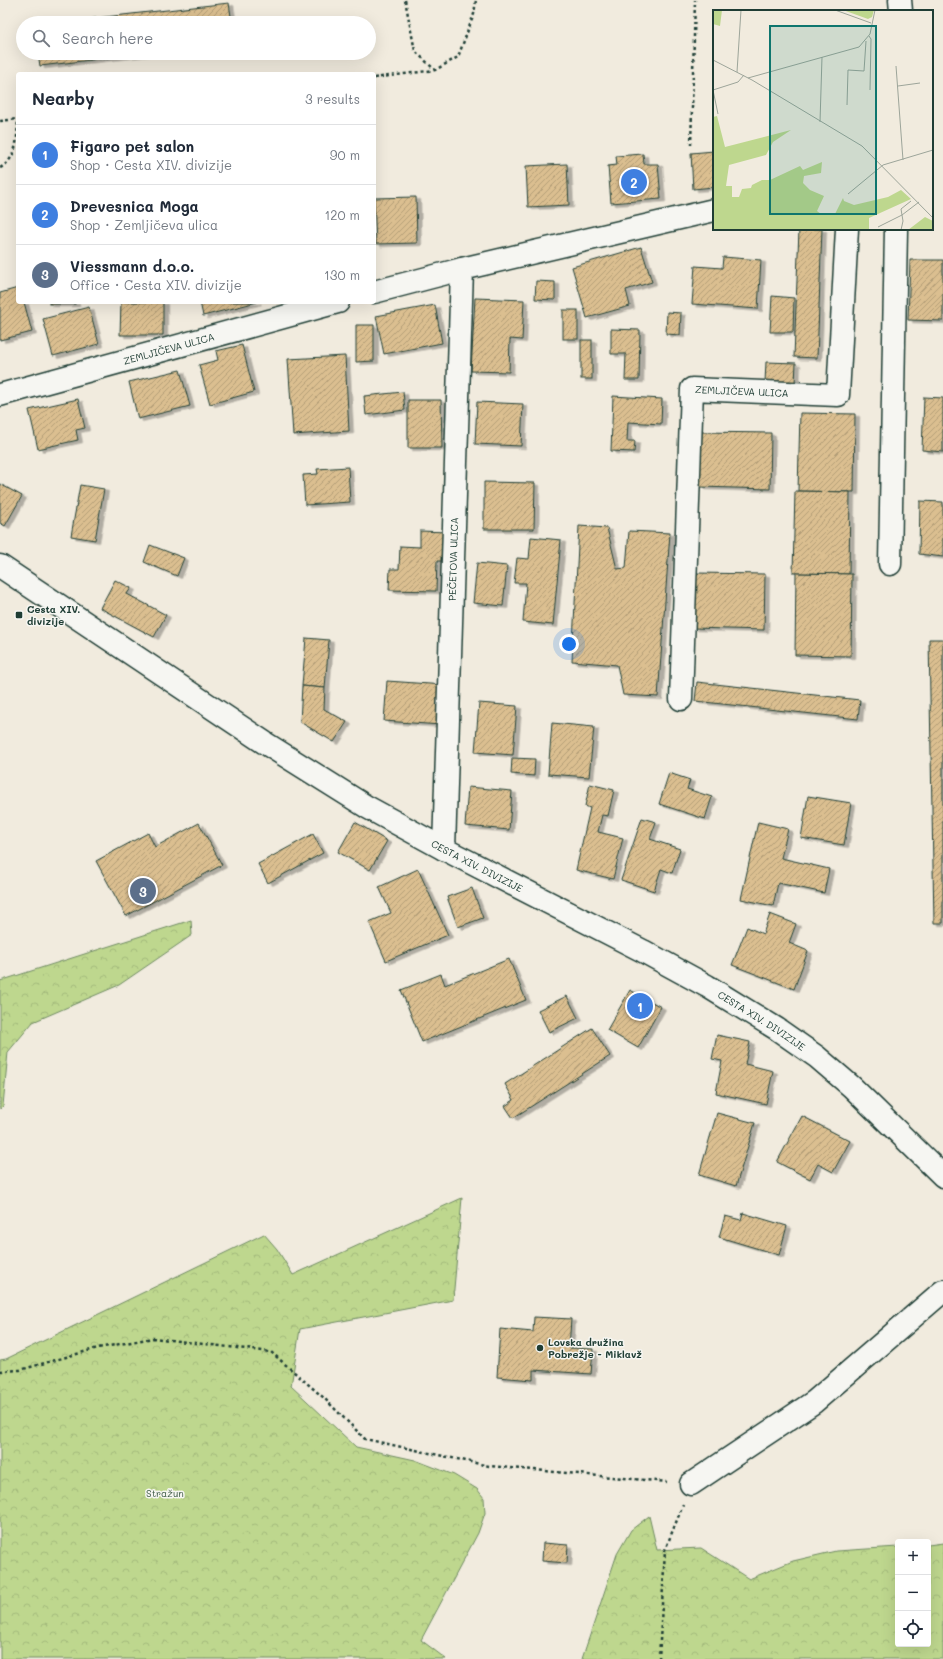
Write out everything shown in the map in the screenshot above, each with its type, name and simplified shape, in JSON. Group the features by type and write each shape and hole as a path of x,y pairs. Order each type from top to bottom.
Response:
{"street":[{"path":"900,0 901,10"},
{"path":"376,291 462,269 713,210"},
{"name":"ZEMLJIČEVA ULICA","path":"681,699 692,389 838,395 847,230"},
{"path":"890,564 896,230"},
{"name":"PEČETOVA ULICA","path":"444,849 462,269"},
{"name":"ZEMLJIČEVA ULICA","path":"0,395 331,304"},
{"name":"CESTA XIV. DIVIZIJE","path":"0,566 265,743 367,807 444,849 649,954 707,986 777,1029 817,1057 852,1086 943,1176"},
{"path":"691,1484 814,1402 943,1291"}],"path":[{"path":"405,0 415,51 435,70"},
{"path":"376,78 435,70 458,57 474,14 476,0"},
{"path":"691,144 695,0"},
{"path":"0,121 16,119"},
{"path":"0,168 12,158 16,141"},
{"path":"0,1371 20,1370 98,1348 153,1338 271,1352 324,1398 365,1439 488,1466 691,1484 665,1550 659,1659"}],"green space":[{"path":"191,920 192,935 119,985 33,1022 8,1052 3,1106 0,1109 0,981"},
{"name":"Stražun","path":"462,1198 453,1300 300,1329 291,1386 356,1447 415,1460 454,1475 477,1489 484,1498 485,1513 478,1533 421,1640 446,1659 0,1659 0,1360 6,1359 264,1234 277,1249 293,1275"},
{"path":"649,1516 657,1550 701,1548 749,1579 793,1561 836,1551 895,1547 895,1647 931,1647 931,1545 943,1543 943,1659 582,1659 617,1554 631,1530"}],"building":[{"path":"229,3 231,16 114,16"},
{"path":"39,60 91,60 40,66"},
{"path":"713,151 713,187 693,189 691,153"},
{"path":"643,154 644,164 658,164 661,199 611,203 608,166 617,165 616,156"},
{"path":"567,164 569,205 528,207 526,166"},
{"path":"416,197 417,243 376,244 376,198"},
{"path":"799,230 822,230 817,358 794,357"},
{"path":"641,247 652,282 626,290 630,306 587,318 572,267"},
{"path":"723,257 761,260 758,309 692,304 695,266 722,268"},
{"path":"910,260 943,260 943,321 908,320"},
{"path":"536,281 555,282 555,300 535,299"},
{"path":"16,289 16,304 25,304 32,332 0,340 0,293"},
{"path":"772,296 794,298 793,332 770,332"},
{"path":"475,298 524,300 522,340 510,339 509,372 471,371"},
{"path":"121,304 163,304 163,335 120,335"},
{"path":"200,304 249,304 203,316"},
{"path":"435,305 442,343 384,354 376,316"},
{"path":"89,307 99,344 53,356 43,319"},
{"path":"563,310 578,310 578,339 563,339"},
{"path":"667,312 681,313 680,335 666,334"},
{"path":"356,325 374,325 374,361 356,362"},
{"path":"611,329 640,330 639,380 625,380 626,354 611,354"},
{"path":"581,340 592,340 592,379 581,379"},
{"path":"242,345 254,392 210,404 199,365 218,360 216,351"},
{"path":"345,356 349,431 293,435 288,359"},
{"path":"766,362 796,363 795,383 765,382"},
{"path":"180,370 190,406 138,419 129,382"},
{"path":"403,392 405,410 366,415 364,396"},
{"path":"613,396 662,399 661,424 628,422 627,441 635,441 634,452 611,451"},
{"path":"924,397 943,398 943,452 922,450"},
{"path":"78,399 85,428 76,430 78,440 38,449 29,410"},
{"path":"408,400 441,400 442,448 408,448"},
{"path":"477,402 523,404 521,446 475,444"},
{"path":"800,413 855,414 854,492 798,491"},
{"path":"701,432 771,433 770,489 700,487"},
{"path":"348,467 350,502 305,505 303,475 318,474 317,469"},
{"path":"484,482 535,483 534,529 484,529"},
{"path":"0,484 22,496 5,526 0,523"},
{"path":"80,485 104,489 95,540 71,536"},
{"path":"795,491 850,492 849,574 793,573"},
{"path":"920,501 943,502 943,557 919,554"},
{"path":"579,526 607,528 617,569 626,568 629,531 670,533 658,697 623,695 617,665 572,661"},
{"path":"420,531 448,532 447,561 437,561 436,591 389,590 390,569 399,569 400,546 420,547"},
{"path":"531,537 561,540 553,625 523,622 526,583 514,583 517,558 529,559"},
{"path":"150,545 184,558 177,576 144,562"},
{"path":"477,563 507,566 503,606 473,603"},
{"path":"695,573 765,574 764,630 693,628"},
{"path":"796,573 852,574 851,656 795,655"},
{"path":"115,580 131,588 127,594 166,615 154,637 100,608"},
{"path":"306,638 329,640 325,688 302,686"},
{"path":"929,639 943,639 943,923 934,923"},
{"path":"387,681 444,685 441,725 384,721"},
{"path":"697,682 860,700 858,719 695,701"},
{"path":"302,686 325,688 324,709 347,722 334,742 300,722"},
{"path":"479,703 517,706 513,755 475,752"},
{"path":"552,723 594,727 589,777 548,774"},
{"path":"512,758 535,759 534,776 511,774"},
{"path":"669,773 690,780 687,789 712,797 705,819 659,804"},
{"path":"590,784 614,790 608,816 602,815 598,832 623,838 613,879 576,870 590,808 585,806"},
{"path":"468,787 512,791 509,830 465,826"},
{"path":"808,796 851,803 844,845 801,838"},
{"path":"642,818 656,822 650,839 680,849 672,873 661,869 654,891 621,880"},
{"path":"355,822 387,841 370,870 338,852"},
{"path":"758,822 788,829 781,858 829,869 824,893 778,883 773,906 741,899"},
{"path":"199,823 222,865 126,916 96,861 148,833 155,847"},
{"path":"313,834 323,853 268,883 258,864"},
{"path":"418,869 448,935 386,961 369,922 391,913 379,887"},
{"path":"472,888 483,918 458,927 447,897"},
{"path":"770,914 796,924 789,943 808,951 794,989 732,965 747,927 763,934"},
{"path":"509,959 526,1000 422,1042 401,990 441,974 445,985"},
{"path":"630,990 661,1007 638,1048 607,1030"},
{"path":"567,996 578,1018 549,1032 538,1010"},
{"path":"592,1028 610,1056 513,1118 505,1106 514,1100 505,1084"},
{"path":"717,1035 750,1042 745,1064 773,1071 766,1104 716,1093 722,1061 712,1059"},
{"path":"717,1113 755,1123 736,1186 699,1175"},
{"path":"802,1116 850,1141 833,1172 818,1164 810,1179 777,1162"},
{"path":"743,1213 787,1226 779,1255 719,1237 725,1216 741,1220"},
{"name":"Lovska družina Pobrežje - Miklavž","path":"534,1317 571,1319 569,1348 593,1349 591,1374 533,1370 533,1380 497,1377 500,1329 533,1332"},
{"path":"543,1543 568,1545 567,1563 542,1561"}],"place":[{"name":"Drevesnica Moga","path":"634,182"},
{"name":"Cesta XIV. divizije","path":"19,615"},
{"name":"Viessmann d.o.o.","path":"143,891"},
{"name":"Figaro pet salon","path":"640,1006"},
{"name":"Lovska družina Pobrežje - Miklavž","path":"540,1348"}]}
